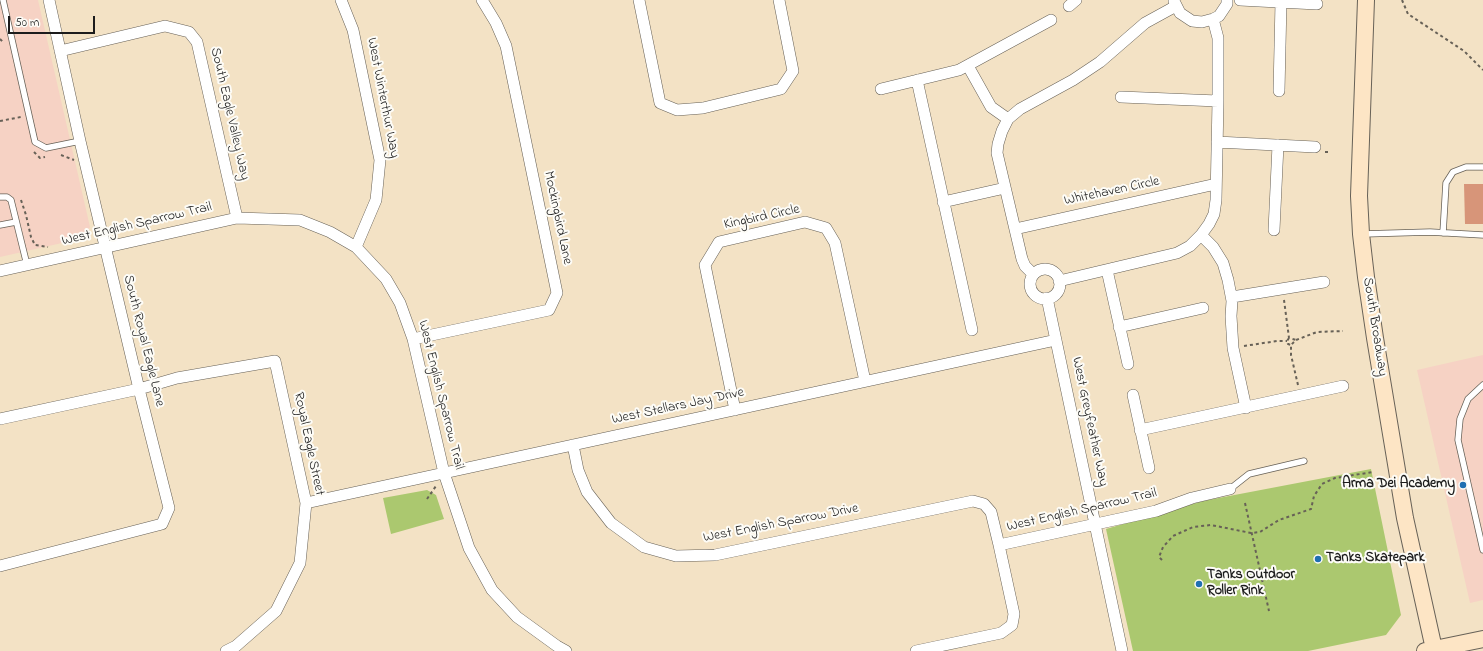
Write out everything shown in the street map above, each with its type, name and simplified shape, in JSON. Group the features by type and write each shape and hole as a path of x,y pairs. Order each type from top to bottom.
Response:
{"main road":[{"name":"South Broadway","path":"1366,0 1359,196 1361,234 1374,331 1404,510 1432,650"},
{"path":"1432,650 1483,639"}],"street":[{"name":"South Royal Eagle Lane","path":"0,566 162,524 170,508 139,389 105,247 49,0"},
{"name":"West Winterthur Way","path":"341,0 354,30 380,160 376,200 356,247"},
{"name":"Mockingbird Lane","path":"413,339 549,310 557,293 506,46 496,24 482,0"},
{"path":"639,0 660,103 677,110 703,108 781,88 792,71 779,0"},
{"path":"1033,274 1025,266 1022,259 998,153 998,144 1008,119 1020,109 1073,80 1100,62 1145,23 1175,3 1180,13 1192,21 1202,22 1219,16 1227,4 1227,0"},
{"path":"1240,0 1316,4"},
{"path":"1280,91 1281,2"},
{"path":"1059,281 1177,253 1190,246 1209,224 1214,214 1218,101 1218,38 1213,19"},
{"path":"881,89 959,70 1051,20"},
{"name":"South Eagle Valley Way","path":"60,51 165,26 189,32 198,42 237,218"},
{"path":"968,66 991,107 1008,119"},
{"path":"917,80 942,202 972,330"},
{"path":"1121,97 1218,101"},
{"path":"1217,142 1315,147"},
{"path":"1274,230 1278,145"},
{"name":"Whitehaven Circle","path":"1015,229 1216,184"},
{"path":"942,202 1005,188"},
{"name":"West English Sparrow Trail","path":"0,271 237,218 300,220 330,232 356,247 386,279 400,303 413,339 444,473 469,548 492,590 517,617 566,651"},
{"name":"Kingbird Circle","path":"735,410 706,265 719,242 805,222 826,228 835,243 865,381"},
{"path":"1201,235 1213,247 1223,263 1228,280 1232,297 1231,316 1233,348 1246,408"},
{"path":"1045,269 1053,271 1057,275 1059,281 1058,291 1053,296 1047,298 1040,298 1033,292 1030,286 1030,281 1033,274 1039,270 1045,269"},
{"path":"1106,270 1128,364"},
{"path":"1232,297 1324,282"},
{"path":"1047,298 1056,340"},
{"path":"1119,327 1203,308"},
{"name":"West Stellars Jay Drive","path":"306,503 1056,340"},
{"name":"West Greyfeather Way","path":"1056,340 1122,651"},
{"name":"Royal Eagle Street","path":"139,389 177,378 275,361 306,503 300,563 276,611 236,646 226,651"},
{"path":"1140,430 1343,386"},
{"path":"0,419 139,389"},
{"path":"1133,395 1149,468"},
{"name":"West English Sparrow Drive","path":"573,445 578,470 586,492 611,523 644,547 676,556 715,555 973,501 984,504 991,512 1000,545"},
{"name":"West English Sparrow Trail","path":"916,651 1001,633 1012,625 1014,614 1000,545 1156,511 1192,498 1230,489"}],"lane":[{"path":"3,0 35,142 46,148 80,141"},
{"path":"1443,233 1446,183 1453,172 1466,167 1483,167"},
{"path":"0,197 7,197 11,200 27,265"},
{"path":"0,225 16,222"},
{"path":"1361,234 1443,233 1483,235"},
{"path":"1483,385 1468,399 1460,419 1458,440 1483,550"},
{"path":"1230,489 1249,474 1304,460"}],"path":[{"path":"1402,0 1408,14 1464,51 1483,70"},
{"path":"0,121 22,116"},
{"path":"1282,289 1289,338 1287,341"},
{"path":"1300,395 1290,355 1291,345 1296,340 1318,332 1343,331"},
{"path":"1289,338 1296,340"},
{"path":"1233,348 1278,341 1287,341 1288,344 1291,345"},
{"path":"1162,560 1159,557 1163,547 1174,536 1193,527 1211,526 1251,533 1260,532 1279,520 1310,509 1314,496 1322,484 1335,478 1373,472"},
{"path":"1244,503 1269,611"}],"shaded area":[{"path":"0,0 38,0 90,227 84,238 0,257"},
{"name":"Arma Dei Academy","path":"1483,355 1483,600 1470,603 1417,370"}],"green space":[{"path":"1371,469 1401,615 1386,635 1308,651 1133,651 1106,529 1203,501"},
{"path":"427,490 436,495 444,519 391,534 383,498"}],"building":[{"path":"1464,184 1483,184 1483,224 1465,224"}],"place":[{"name":"Arma Dei Academy","path":"1463,485"},
{"name":"Tanks Skatepark","path":"1318,559"},
{"name":"Tanks Outdoor Roller Rink","path":"1199,584"}]}
